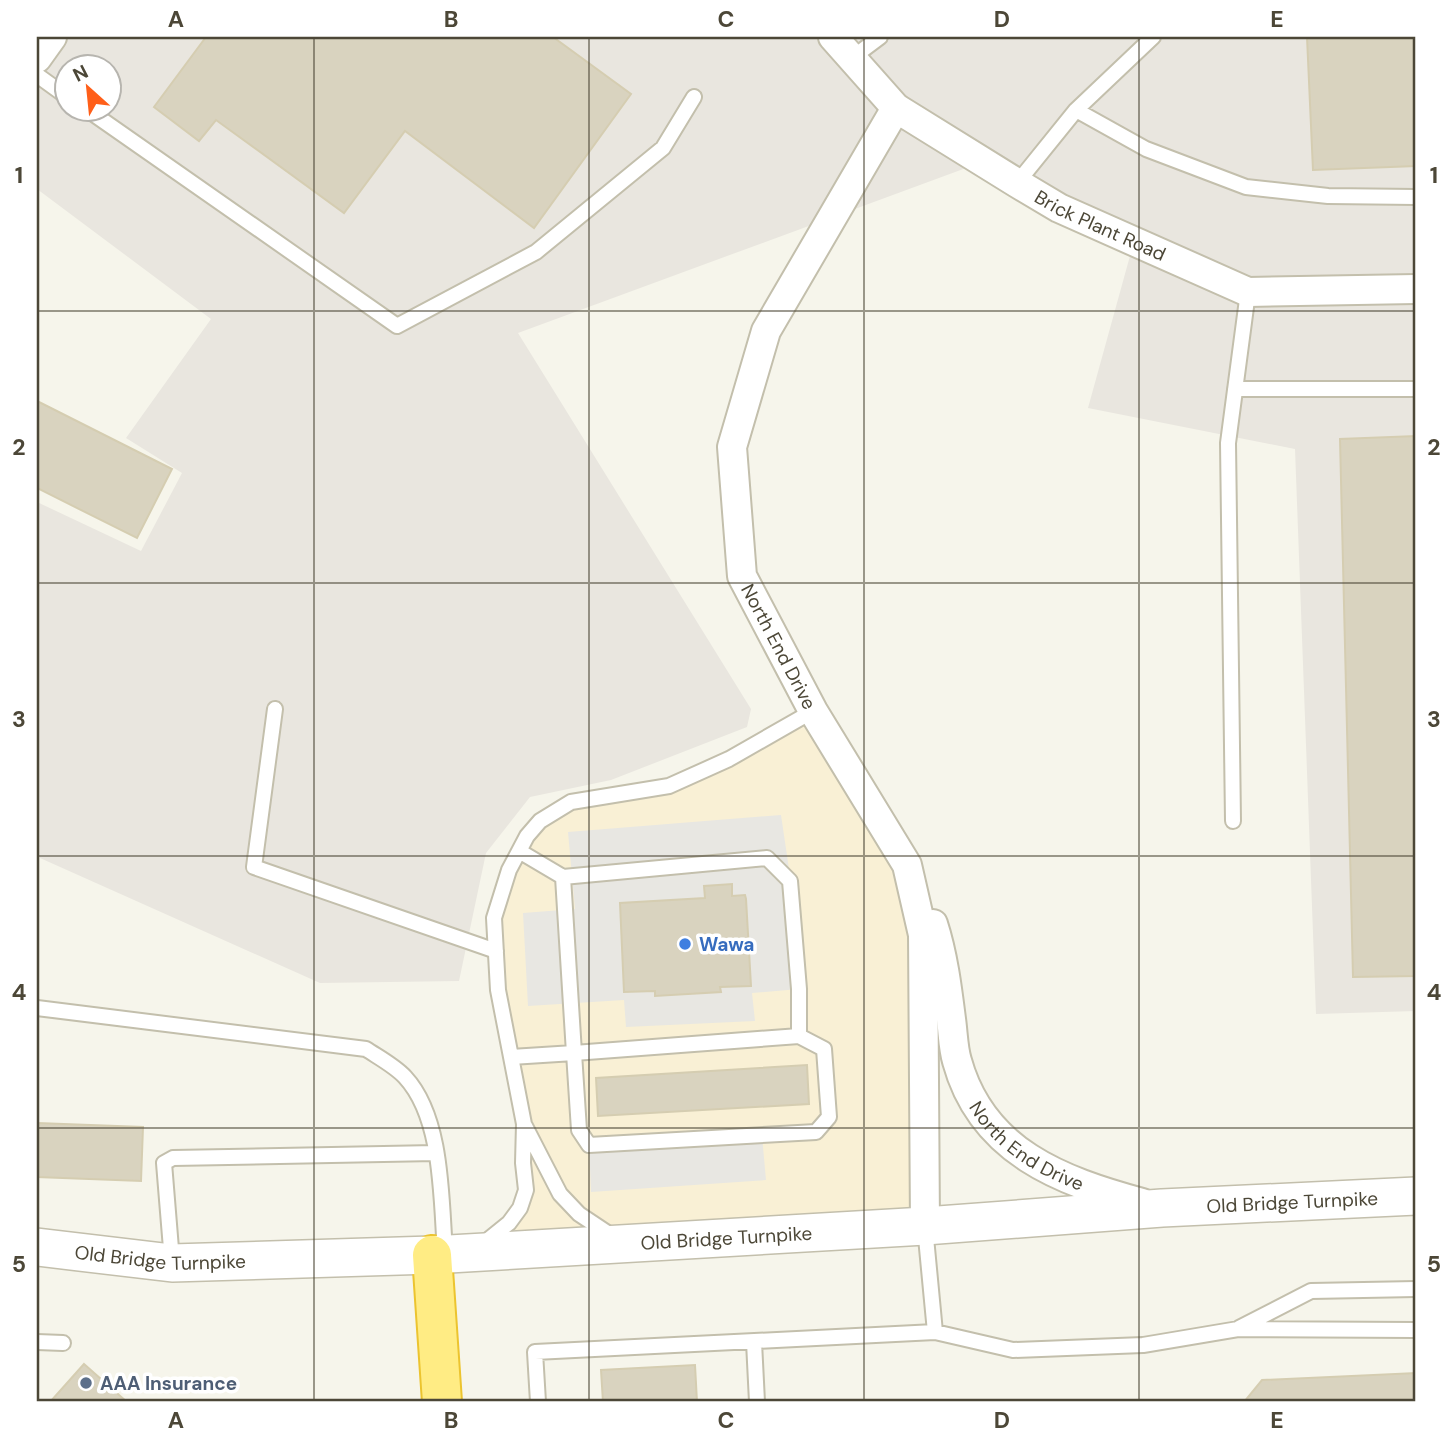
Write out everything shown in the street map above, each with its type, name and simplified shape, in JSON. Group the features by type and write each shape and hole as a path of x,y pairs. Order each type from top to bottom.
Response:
{"highway":[{"path":"442,1402 451,1253"}],"street":[{"name":"Brick Plant Road","path":"843,47 896,108 1017,183 1059,208 1248,292 1416,289"},
{"name":"North End Drive","path":"896,108 766,331 732,447 741,576 813,711 907,864 927,907 941,949 957,1061 988,1126 1031,1161 1084,1187 1162,1208"},
{"name":"North End Drive","path":"907,864 923,936 925,1226"},
{"name":"Old Bridge Turnpike","path":"37,1247 173,1263 451,1253 925,1226 1162,1208 1416,1196"}],"lane":[{"path":"843,47 880,37"},
{"path":"1017,183 1076,110 1153,37"},
{"path":"37,75 52,86"},
{"path":"105,122 397,326 536,252 663,148 694,97"},
{"path":"1076,110 1146,149 1245,187 1328,196 1416,197"},
{"path":"1233,821 1228,443 1248,292"},
{"path":"1236,389 1416,389"},
{"path":"275,709 254,867 496,951"},
{"path":"37,1008 366,1049 405,1077 428,1113 451,1253 509,1223 520,1208 526,1190 523,1163 524,1124 498,990 494,918 509,870 519,851 540,821 571,802 669,786 729,759 813,711"},
{"path":"519,851 563,877 767,858 790,881 800,1008 799,1036"},
{"path":"512,1057 574,1053 799,1036 824,1049 830,1117 816,1132 589,1145 579,1130 574,1053 563,877"},
{"path":"524,1124 560,1194 579,1214 622,1242"},
{"path":"173,1263 164,1163 173,1158 435,1153"},
{"path":"925,1226 935,1332"},
{"path":"1238,1329 1311,1291 1416,1289"},
{"path":"538,1402 535,1352 935,1332 1013,1350 1143,1345 1238,1329 1416,1330"},
{"path":"37,1342 63,1343"},
{"path":"754,1342 757,1402"}],"shaded area":[{"path":"37,37 1416,37 1416,1011 1316,1014 1295,449 1088,408 1133,245 985,161 518,333 751,709 747,727 611,780 530,797 486,853 459,981 320,983 40,858 37,853 37,502 141,551 182,473 126,438 211,319 37,189"},
{"path":"813,711 907,865 925,1226 477,1250 509,1223 526,1190 494,918 527,836 571,802 669,786"},
{"path":"781,815 793,896 799,989 752,993 755,1021 626,1027 624,1000 528,1006 523,913 575,909 568,832","holes":["732,884 732,896 745,895 746,899 751,986 720,987 720,992 656,996 655,991 624,992 620,903 705,898 705,886"]},
{"path":"762,1136 766,1180 591,1192 589,1145"}],"building":[{"path":"206,37 553,37 631,94 534,228 405,131 344,213 216,120 199,141 154,107"},
{"path":"1307,37 1416,37 1416,166 1313,170"},
{"path":"37,401 172,469 137,538 37,488"},
{"path":"1416,436 1416,976 1353,977 1340,439"},
{"name":"Wawa","path":"732,884 732,896 745,895 746,899 751,986 720,987 721,992 655,996 655,991 624,992 620,903 705,898 704,886"},
{"path":"807,1065 809,1104 598,1116 596,1078"},
{"path":"37,1123 143,1127 141,1181 37,1177"},
{"name":"AAA Insurance","path":"84,1364 127,1402 50,1402"},
{"path":"695,1365 697,1402 603,1402 601,1370"},
{"path":"1416,1373 1416,1402 1244,1402 1262,1380"}],"place":[{"name":"Wawa","path":"685,944"},
{"name":"AAA Insurance","path":"86,1383"}]}
